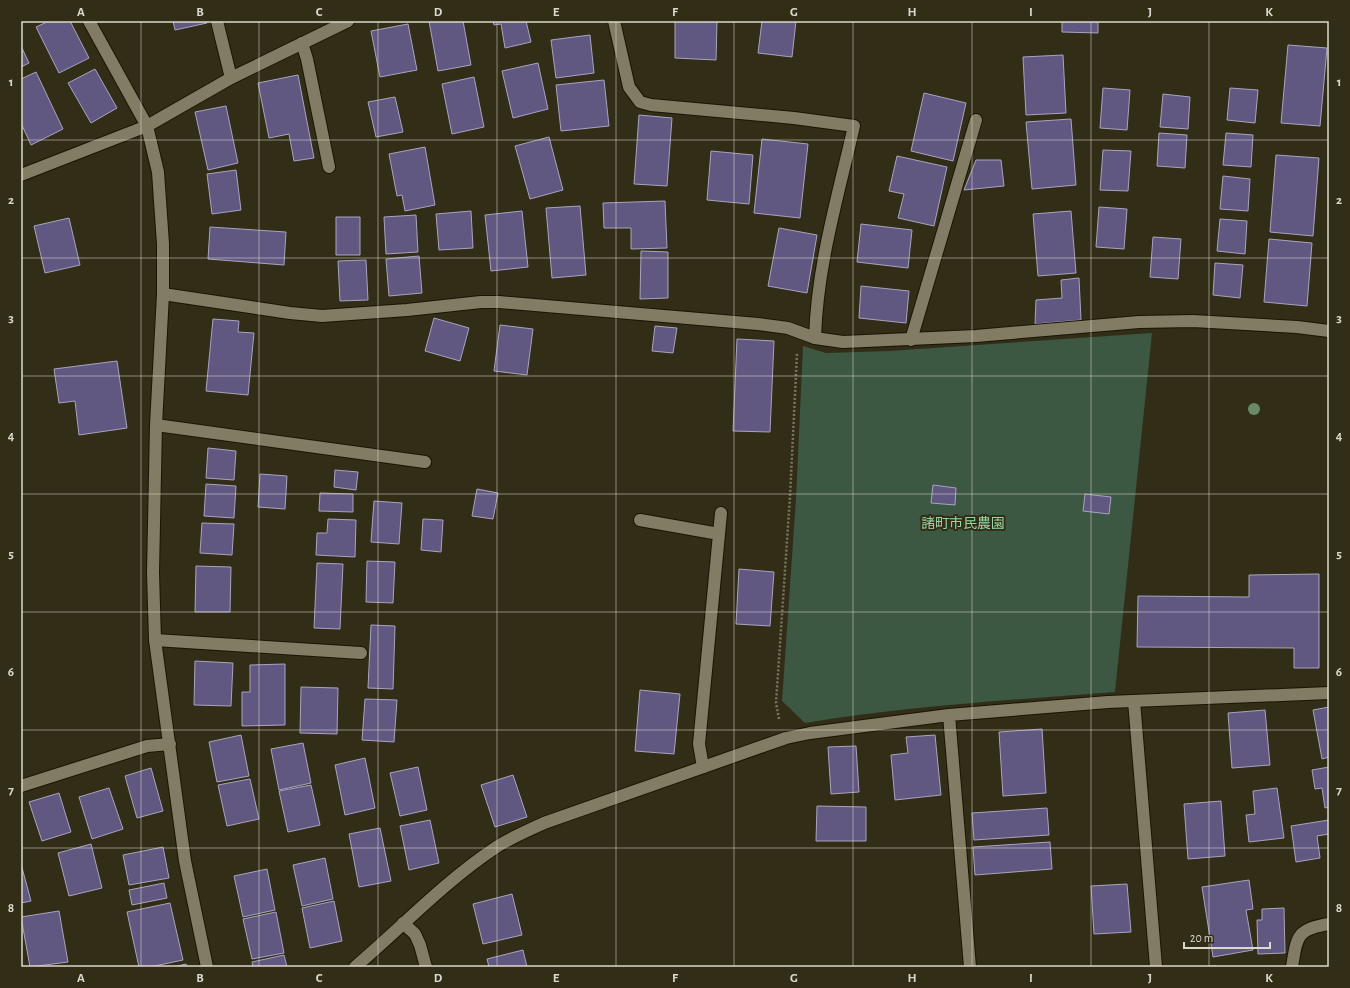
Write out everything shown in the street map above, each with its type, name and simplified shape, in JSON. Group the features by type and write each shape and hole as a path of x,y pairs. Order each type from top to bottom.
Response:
{"street":[{"path":"89,21 147,126 158,172 163,244 163,294 156,425 152,573 155,640 185,861 207,967"},
{"path":"216,21 231,78"},
{"path":"21,175 147,126 231,78 348,21"},
{"path":"614,21 629,87 640,102 651,105 794,118 854,126 828,236 821,273 816,305 815,338"},
{"path":"302,43 307,59 329,166"},
{"path":"911,340 976,120"},
{"path":"163,294 290,313 322,316 407,310 481,302 499,302 758,324 788,328 815,338 843,342 976,336 1146,322 1193,321 1297,327 1329,331"},
{"path":"156,425 425,462"},
{"path":"703,767 699,744 721,513"},
{"path":"640,520 719,534"},
{"path":"155,640 361,653"},
{"path":"355,967 403,923 479,859 516,836 544,824 786,738 823,731 949,715 1134,701 1329,694"},
{"path":"1134,701 1156,967"},
{"path":"949,715 970,967"},
{"path":"21,786 147,746 170,744"},
{"path":"403,923 415,934 420,945 426,967"},
{"path":"1292,967 1296,946 1300,935 1306,929 1329,924"}],"path":[{"path":"786,738 780,722 776,703 790,505 798,343 800,333"}],"green space":[{"name":"諸町市民農園","path":"1152,333 1115,692 921,708 805,723 782,701 796,499 803,346 826,353 889,351"}],"building":[{"path":"49,21 70,21 89,58 59,73 36,27"},
{"path":"173,21 206,21 207,23 175,30"},
{"path":"429,21 463,21 471,65 438,71"},
{"path":"493,21 526,21 531,42 505,48 501,24 494,25"},
{"path":"675,21 717,21 716,60 675,58"},
{"path":"762,21 796,21 792,57 758,53"},
{"path":"1062,21 1098,21 1098,33 1062,32"},
{"path":"408,24 417,70 380,77 371,31"},
{"path":"590,35 594,73 556,78 551,40"},
{"path":"1288,45 1327,48 1320,126 1281,123"},
{"path":"21,46 29,63 21,67"},
{"path":"1063,55 1066,113 1026,115 1023,57"},
{"path":"538,63 548,109 513,118 502,71"},
{"path":"95,69 117,108 91,123 68,83"},
{"path":"36,72 63,129 31,145 21,123 21,79"},
{"path":"298,75 314,158 294,161 289,134 269,138 258,83"},
{"path":"474,77 484,127 452,134 442,84"},
{"path":"604,80 609,126 561,131 556,85"},
{"path":"1103,88 1130,90 1127,130 1100,128"},
{"path":"1230,88 1258,90 1255,123 1227,120"},
{"path":"924,93 966,103 953,161 911,151"},
{"path":"1163,94 1190,97 1188,129 1160,127"},
{"path":"395,97 403,132 376,137 368,102"},
{"path":"226,106 238,163 208,170 195,112"},
{"path":"639,115 672,118 667,186 634,184"},
{"path":"1071,119 1076,185 1032,189 1026,122"},
{"path":"1159,133 1187,135 1185,168 1157,166"},
{"path":"1226,133 1253,135 1251,167 1223,165"},
{"path":"549,137 563,190 530,199 515,146"},
{"path":"762,139 808,144 800,218 754,213"},
{"path":"425,147 435,205 405,211 402,195 397,196 389,154"},
{"path":"1103,150 1131,151 1128,191 1100,190"},
{"path":"711,151 753,155 749,204 707,200"},
{"path":"1276,155 1319,158 1313,236 1270,232"},
{"path":"897,156 947,167 934,226 898,218 904,194 889,191"},
{"path":"976,160 1001,160 1004,186 964,190"},
{"path":"236,170 241,210 212,214 207,174"},
{"path":"1223,176 1250,179 1248,211 1220,209"},
{"path":"665,201 667,248 631,249 631,228 604,228 603,203"},
{"path":"580,206 586,275 552,278 546,208"},
{"path":"1099,207 1127,209 1124,249 1096,247"},
{"path":"471,211 473,248 439,250 436,214"},
{"path":"522,211 528,267 491,271 485,215"},
{"path":"1071,211 1076,273 1038,276 1033,214"},
{"path":"416,215 418,252 386,254 384,217"},
{"path":"336,217 360,217 360,255 336,255"},
{"path":"69,218 80,265 45,273 34,226"},
{"path":"1220,219 1247,221 1245,254 1217,251"},
{"path":"861,224 912,230 908,268 857,262"},
{"path":"210,227 286,232 284,265 208,259"},
{"path":"779,228 817,235 807,293 768,286"},
{"path":"1153,237 1181,239 1178,279 1150,277"},
{"path":"1269,239 1312,243 1307,306 1264,302"},
{"path":"641,251 668,252 668,298 640,299"},
{"path":"419,256 422,293 389,296 386,259"},
{"path":"366,260 368,300 340,301 338,261"},
{"path":"1215,263 1243,265 1240,298 1213,295"},
{"path":"1079,278 1081,320 1035,324 1036,300 1062,298 1061,280"},
{"path":"861,286 909,291 906,323 859,318"},
{"path":"434,318 469,328 460,361 425,351"},
{"path":"213,319 239,321 238,332 254,333 248,395 206,391"},
{"path":"500,325 533,329 527,375 494,371"},
{"path":"655,326 677,328 673,353 652,351"},
{"path":"737,339 774,341 770,432 733,431"},
{"path":"117,361 127,428 79,435 75,401 59,403 54,369"},
{"path":"208,448 236,451 234,480 206,478"},
{"path":"335,470 358,472 356,490 334,487"},
{"path":"260,474 287,476 285,509 258,507"},
{"path":"206,484 236,486 234,518 204,516"},
{"path":"933,485 956,488 955,505 931,503"},
{"path":"477,489 498,493 493,519 472,516"},
{"path":"320,493 353,494 353,512 319,511"},
{"path":"1085,494 1111,497 1109,514 1083,511"},
{"path":"374,501 402,503 399,544 371,542"},
{"path":"328,519 356,520 355,557 316,555 317,533 327,533"},
{"path":"423,519 443,520 441,552 421,550"},
{"path":"202,523 234,524 232,555 200,553"},
{"path":"367,561 395,562 393,603 366,602"},
{"path":"317,563 343,564 340,629 314,628"},
{"path":"196,566 231,567 230,612 195,612"},
{"path":"739,569 774,572 770,626 736,624"},
{"path":"1319,574 1319,668 1294,668 1294,648 1137,647 1138,596 1249,597 1249,575"},
{"path":"371,625 395,626 393,689 368,688"},
{"path":"195,661 233,663 231,706 194,705"},
{"path":"285,664 285,725 242,726 242,692 250,692 250,665"},
{"path":"301,687 338,688 337,734 300,733"},
{"path":"640,690 680,694 674,754 635,751"},
{"path":"365,699 397,700 394,742 362,740"},
{"path":"1329,707 1329,757 1322,759 1313,710"},
{"path":"1265,710 1270,765 1232,768 1228,713"},
{"path":"1042,729 1046,793 1003,796 999,732"},
{"path":"241,735 249,776 217,782 209,742"},
{"path":"935,735 941,795 895,800 891,755 908,753 906,737"},
{"path":"303,743 311,783 279,790 271,749"},
{"path":"856,746 859,792 831,794 828,747"},
{"path":"365,758 375,808 345,815 335,765"},
{"path":"418,767 427,810 400,816 390,773"},
{"path":"1329,767 1329,807 1325,808 1322,788 1315,789 1312,770"},
{"path":"151,768 163,811 137,818 125,776"},
{"path":"513,775 527,817 495,827 481,785"},
{"path":"250,779 259,819 227,826 218,785"},
{"path":"311,785 320,825 288,832 279,791"},
{"path":"109,788 123,829 92,839 79,797"},
{"path":"1277,788 1284,838 1249,842 1246,815 1255,814 1253,791"},
{"path":"59,793 71,832 42,841 29,802"},
{"path":"1221,801 1225,856 1188,859 1184,804"},
{"path":"817,806 866,807 866,841 816,841"},
{"path":"1047,808 1049,835 974,840 972,813"},
{"path":"430,820 439,863 409,870 400,826"},
{"path":"1329,820 1329,834 1317,836 1320,858 1296,862 1291,826"},
{"path":"380,828 391,881 359,887 349,834"},
{"path":"1050,842 1052,869 975,875 973,847"},
{"path":"91,844 102,888 69,896 58,853"},
{"path":"163,847 169,878 129,885 123,855"},
{"path":"325,858 333,899 302,906 293,865"},
{"path":"21,864 31,901 21,903"},
{"path":"267,869 275,910 243,917 234,876"},
{"path":"1249,880 1253,909 1246,910 1253,950 1213,957 1202,887"},
{"path":"164,883 167,898 132,905 129,890"},
{"path":"1127,884 1131,932 1094,934 1091,886"},
{"path":"512,894 522,935 483,944 473,904"},
{"path":"334,901 342,941 310,948 302,908"},
{"path":"170,903 183,960 150,967 139,967 127,912"},
{"path":"1284,908 1285,953 1258,954 1257,920 1262,920 1262,909"},
{"path":"59,911 68,962 30,967 21,917"},
{"path":"276,912 284,953 252,959 243,919"},
{"path":"523,950 527,967 489,967 487,959"},
{"path":"284,955 287,967 253,967 252,962"},
{"path":"186,964 187,967 173,967"},
{"path":"1216,966 1216,967 1190,967"}]}
